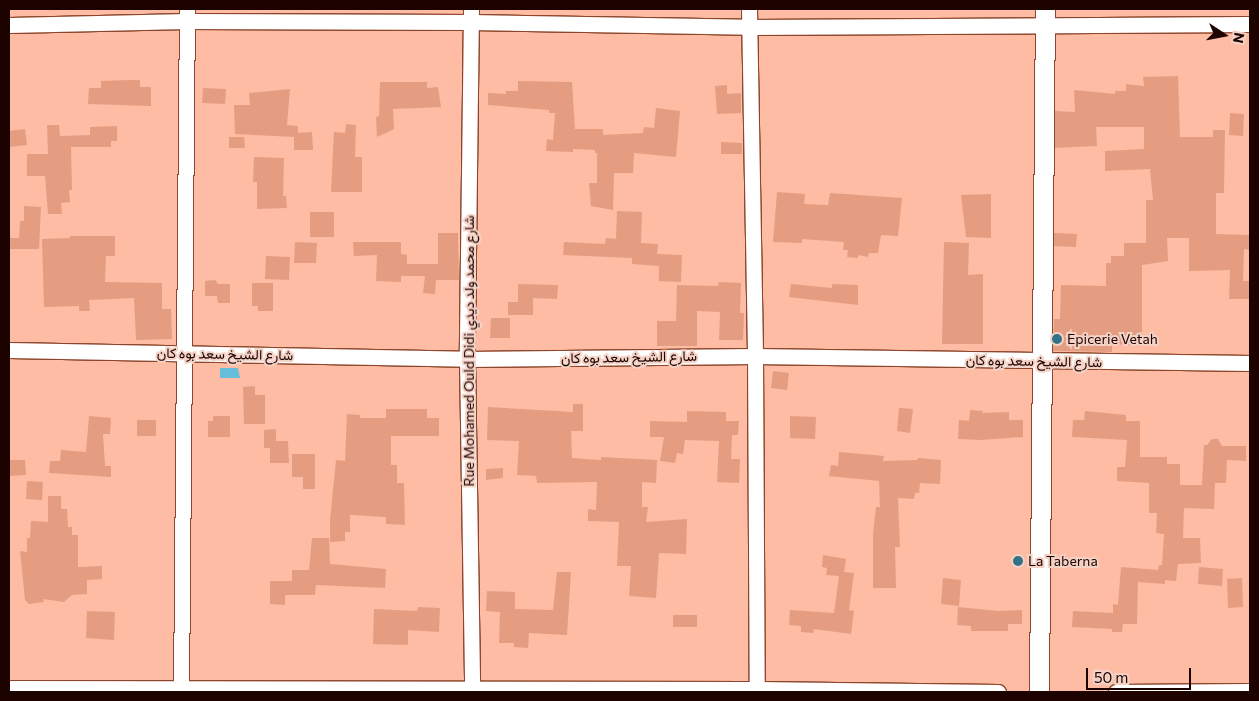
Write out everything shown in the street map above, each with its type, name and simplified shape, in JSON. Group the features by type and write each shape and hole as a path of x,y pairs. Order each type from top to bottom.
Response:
{"street":[{"path":"749,9 755,356 757,691"},
{"path":"182,691 187,15"},
{"path":"9,25 187,15 471,15 749,27 940,27 1046,16 1250,24"},
{"name":"Rue Mohamed Ould Didi شارع محمد ولد ديدي","path":"471,15 467,359 472,691"},
{"path":"1038,692 1046,16"},
{"name":"شارع الشيخ سعد بوه كان","path":"9,350 467,359 755,356 1250,364"},
{"path":"9,688 182,691 998,692"},
{"path":"1116,692 1250,691"}],"water":[{"path":"220,368 238,368 240,378 220,378"}],"building":[{"path":"1178,76 1180,137 1213,137 1213,130 1225,130 1224,193 1216,193 1216,234 1250,235 1250,250 1244,249 1243,281 1250,281 1250,299 1229,299 1230,270 1189,271 1189,238 1167,238 1168,261 1142,265 1142,346 1112,344 1112,352 1053,351 1054,319 1060,319 1061,285 1106,286 1106,263 1111,263 1111,256 1124,256 1124,243 1146,243 1146,200 1153,200 1150,169 1105,171 1105,151 1144,149 1144,127 1096,127 1097,146 1055,148 1055,111 1075,112 1074,90 1115,94 1115,91 1126,91 1126,84 1144,86 1143,77"},
{"path":"140,80 140,87 151,87 151,106 88,104 89,88 101,88 101,81"},
{"path":"518,81 572,82 575,129 603,129 603,135 643,133 644,127 654,128 656,108 680,111 676,157 634,153 633,173 614,173 613,210 591,206 589,183 597,183 597,153 595,153 595,150 573,149 573,152 546,151 547,139 553,140 555,113 549,113 549,110 488,105 488,93 506,94 506,91 518,91"},
{"path":"380,82 427,82 427,88 438,87 441,107 393,109 394,129 377,137 376,117 379,116"},
{"path":"727,85 727,94 741,93 741,113 717,114 715,86"},
{"path":"203,88 226,89 225,104 202,103"},
{"path":"290,89 287,125 298,126 298,133 312,132 313,150 294,150 294,137 235,134 234,105 250,105 249,93"},
{"path":"1230,113 1244,114 1243,136 1229,135"},
{"path":"346,124 356,125 355,157 362,157 362,192 331,192 334,132 345,133"},
{"path":"47,125 59,125 60,136 90,135 90,127 117,126 117,141 111,141 111,147 71,147 72,190 69,190 70,202 61,203 62,214 48,214 45,176 27,176 27,154 48,154"},
{"path":"25,129 27,145 9,147 9,131"},
{"path":"229,137 244,137 245,148 229,148"},
{"path":"721,142 742,143 742,154 721,154"},
{"path":"254,157 284,158 283,196 286,196 287,208 257,209 257,182 253,182"},
{"path":"777,192 805,194 804,204 828,205 830,193 902,198 898,236 881,235 878,253 869,253 868,257 858,255 858,258 847,257 848,250 843,250 844,242 802,239 802,243 773,242"},
{"path":"991,194 991,238 966,237 961,195"},
{"path":"24,206 41,207 39,249 9,249 9,238 19,238 20,221 24,221"},
{"path":"617,211 642,212 641,243 658,244 657,254 682,255 681,282 659,281 659,266 632,264 632,258 563,255 564,242 605,244 606,238 616,239"},
{"path":"310,212 334,212 334,237 310,237"},
{"path":"438,233 458,233 459,280 436,280 435,294 423,293 425,276 401,276 401,282 376,281 377,255 354,256 353,242 401,242 401,254 407,255 407,264 438,264"},
{"path":"1054,233 1077,234 1076,247 1054,246"},
{"path":"70,236 115,236 115,256 106,256 105,282 162,283 162,309 171,309 172,339 136,340 134,298 89,300 90,311 79,311 79,306 44,307 42,239 70,238"},
{"path":"295,242 317,243 316,263 294,263"},
{"path":"944,242 969,243 968,275 983,274 983,344 942,344"},
{"path":"266,256 290,257 289,280 265,279"},
{"path":"215,280 218,284 230,284 230,303 218,303 217,296 205,296 205,281"},
{"path":"719,282 741,283 740,313 744,313 743,340 719,340 720,312 697,311 697,346 657,346 657,321 676,321 677,285 718,286"},
{"path":"252,283 273,283 273,311 258,311 258,306 252,306"},
{"path":"518,284 558,285 557,299 533,298 533,315 508,315 508,302 518,302"},
{"path":"791,284 832,288 832,284 858,285 858,305 789,297"},
{"path":"491,318 510,318 510,338 490,338"},
{"path":"773,371 789,373 787,390 771,388"},
{"path":"255,386 255,395 265,395 265,424 244,424 243,387"},
{"path":"573,404 583,404 583,431 571,431 572,458 601,460 601,457 657,460 656,483 642,482 642,507 648,507 646,522 687,519 686,554 659,553 656,598 629,596 631,566 617,566 619,522 588,521 588,509 596,510 597,482 537,483 536,476 517,475 519,441 487,440 488,407 573,412"},
{"path":"899,408 913,409 910,433 897,431"},
{"path":"386,409 427,409 427,418 439,418 439,436 391,436 391,465 397,465 397,483 404,483 405,525 386,524 386,517 350,515 350,532 345,532 345,541 330,542 330,520 336,460 345,461 347,414 360,415 360,418 386,418"},
{"path":"970,410 983,411 982,413 1009,412 1009,420 1023,420 1023,437 981,440 958,439 959,420 969,421"},
{"path":"687,411 726,412 726,421 739,421 738,435 732,435 731,459 740,459 739,483 717,482 719,441 685,440 683,454 677,453 675,463 660,461 664,437 650,437 650,421 687,422"},
{"path":"1085,411 1126,415 1126,421 1140,421 1140,457 1167,457 1167,464 1180,464 1180,485 1202,485 1204,445 1207,445 1212,439 1218,439 1222,446 1246,446 1246,461 1227,460 1226,483 1215,483 1214,509 1184,508 1183,538 1200,538 1201,563 1178,564 1176,581 1165,580 1165,584 1138,582 1137,624 1123,624 1122,632 1112,632 1112,629 1072,627 1073,611 1113,613 1113,604 1118,605 1121,567 1158,570 1159,565 1162,565 1164,534 1156,533 1157,513 1149,513 1149,483 1117,481 1117,467 1125,467 1127,440 1072,437 1073,420 1084,420"},
{"path":"89,416 111,418 110,434 103,434 105,466 111,466 111,477 49,473 50,461 60,461 61,450 86,452"},
{"path":"213,416 230,416 230,437 208,437 208,421 213,421"},
{"path":"790,416 816,417 815,439 790,438"},
{"path":"137,420 156,420 156,436 137,436"},
{"path":"276,429 276,441 288,441 289,463 270,463 270,448 264,448 264,430"},
{"path":"839,452 884,456 883,461 917,460 918,458 941,460 940,484 920,483 919,493 915,493 914,499 898,498 900,547 895,547 896,588 873,588 873,534 876,507 880,507 879,481 829,476 831,465 838,466"},
{"path":"292,454 315,454 315,489 303,489 303,477 292,477"},
{"path":"9,460 25,460 26,475 9,476"},
{"path":"503,468 503,478 486,480 486,469"},
{"path":"27,481 43,482 42,500 26,499"},
{"path":"48,496 61,496 61,509 67,509 68,527 72,527 72,535 78,535 78,567 102,566 102,579 87,580 87,594 72,595 64,602 43,599 44,602 29,604 25,600 20,551 27,552 27,538 30,538 31,521 48,522"},
{"path":"312,538 329,538 330,564 386,569 385,588 316,585 315,595 285,595 285,605 270,604 270,581 292,581 292,570 309,570"},
{"path":"823,555 846,559 844,572 854,573 849,610 854,611 851,634 814,629 813,633 801,632 801,626 789,625 790,610 834,613 839,576 826,575 827,568 822,567"},
{"path":"1199,567 1223,569 1222,586 1198,584"},
{"path":"557,572 571,572 567,635 529,633 528,648 514,647 514,643 499,643 500,612 486,611 487,591 515,592 515,609 553,610"},
{"path":"943,578 961,580 959,606 941,604"},
{"path":"1242,578 1243,607 1228,608 1227,579"},
{"path":"418,607 440,608 439,632 408,630 408,645 373,644 374,609 417,611"},
{"path":"958,607 998,611 1022,610 1022,624 1008,624 1008,631 971,631 971,626 957,625"},
{"path":"87,611 115,612 114,640 86,638"},
{"path":"673,615 697,615 697,627 673,627"}],"place":[{"name":"Epicerie Vetah","path":"1057,339"},
{"name":"La Taberna","path":"1018,561"}]}
